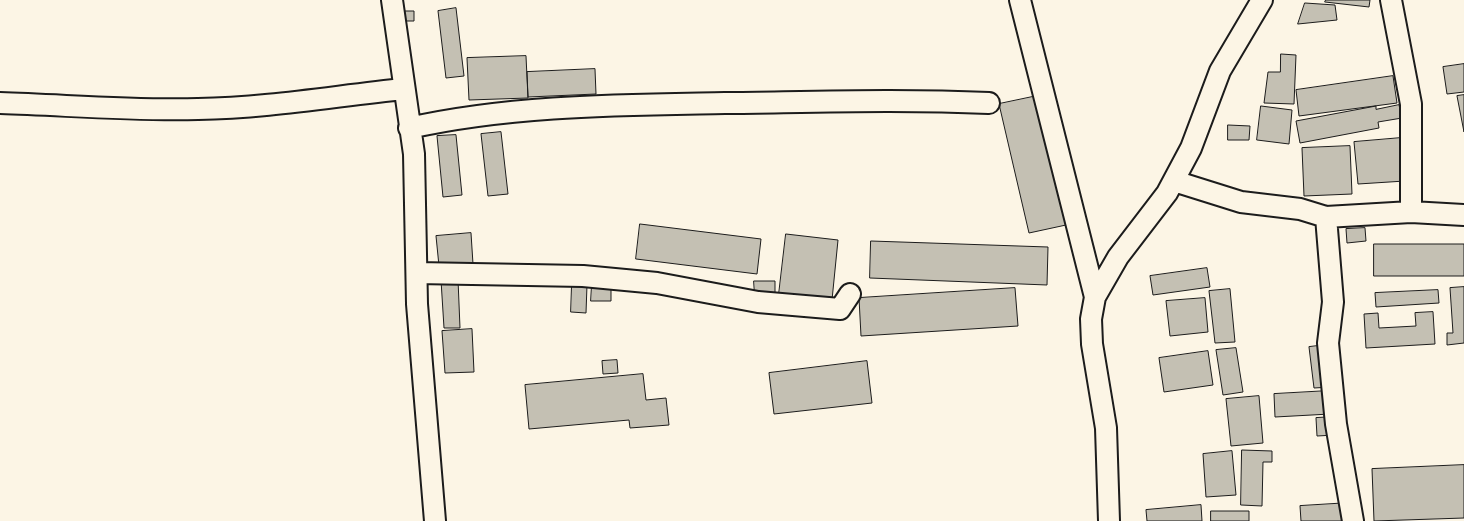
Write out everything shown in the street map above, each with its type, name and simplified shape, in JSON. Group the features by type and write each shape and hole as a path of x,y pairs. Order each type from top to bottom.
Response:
{"street":[{"path":"392,0 415,174 417,304 435,521"},
{"path":"1020,0 1095,297"},
{"path":"1108,521 1106,428 1092,344 1091,319 1095,297 1118,257 1174,181 1191,148 1220,71 1262,0"},
{"path":"1390,0 1411,104 1411,212"},
{"path":"0,102 130,109 199,109 335,99 404,89"},
{"path":"409,128 446,120 512,111 636,105 907,99 989,103"},
{"path":"1174,181 1241,202 1300,209 1326,218 1411,212 1464,215"},
{"path":"1326,218 1333,302 1328,343 1336,424 1352,521"},
{"path":"417,272 583,276 656,283 758,302 840,309 850,294"}],"building":[{"path":"1326,0 1370,0 1369,7 1325,2"},
{"path":"1305,3 1335,5 1337,20 1298,24"},
{"path":"456,8 464,76 446,78 438,11"},
{"path":"404,11 414,11 414,21 403,21"},
{"path":"1281,54 1296,55 1294,104 1264,103 1268,72 1280,72"},
{"path":"526,56 528,98 469,100 467,58"},
{"path":"1464,64 1464,92 1447,94 1443,67"},
{"path":"595,69 596,94 528,97 527,72"},
{"path":"1393,76 1397,103 1299,116 1296,90"},
{"path":"1464,95 1464,132 1457,96"},
{"path":"1037,96 1066,225 1029,233 999,104"},
{"path":"1399,105 1402,118 1378,122 1379,128 1300,143 1296,121 1376,106 1376,109"},
{"path":"1261,106 1292,110 1289,144 1257,140"},
{"path":"1228,125 1250,126 1249,140 1228,140"},
{"path":"501,132 508,194 488,196 481,134"},
{"path":"456,135 462,195 443,197 437,136"},
{"path":"1401,138 1405,181 1358,184 1354,142"},
{"path":"1350,146 1352,194 1304,196 1302,148"},
{"path":"640,224 761,239 757,274 636,259"},
{"path":"1365,228 1366,241 1347,243 1346,229"},
{"path":"471,233 473,264 439,266 436,236"},
{"path":"786,234 838,240 832,300 779,294"},
{"path":"871,241 1048,247 1047,285 870,278"},
{"path":"1374,244 1464,244 1464,276 1374,276"},
{"path":"1207,268 1210,287 1153,295 1150,276"},
{"path":"458,279 460,328 444,328 441,280"},
{"path":"754,281 775,281 775,297 755,296"},
{"path":"572,284 587,285 586,313 571,312"},
{"path":"592,284 611,284 611,301 591,301"},
{"path":"1464,287 1464,343 1447,345 1447,333 1453,333 1450,288"},
{"path":"1015,288 1018,326 861,336 859,298"},
{"path":"1230,289 1235,342 1215,343 1209,291"},
{"path":"1438,290 1439,303 1376,307 1375,293"},
{"path":"1205,298 1208,332 1170,336 1166,301"},
{"path":"1433,312 1435,344 1366,348 1364,314 1378,313 1379,328 1416,326 1415,313"},
{"path":"472,329 474,372 445,373 442,331"},
{"path":"1326,345 1331,387 1314,388 1309,347"},
{"path":"1236,348 1243,392 1223,395 1216,350"},
{"path":"1208,351 1213,385 1164,392 1159,358"},
{"path":"617,360 618,373 603,374 602,361"},
{"path":"867,361 872,403 774,414 769,373"},
{"path":"643,374 646,400 666,398 669,425 630,428 629,420 529,429 525,385"},
{"path":"1328,391 1330,414 1275,417 1274,394"},
{"path":"1259,396 1263,443 1231,446 1226,399"},
{"path":"1334,417 1335,435 1317,436 1316,418"},
{"path":"1242,450 1272,451 1272,462 1263,462 1262,506 1241,505"},
{"path":"1232,451 1236,495 1206,497 1203,454"},
{"path":"1464,465 1464,518 1374,521 1372,469"},
{"path":"1349,503 1350,521 1301,521 1300,506"},
{"path":"1201,505 1202,521 1147,521 1146,510"},
{"path":"1211,511 1249,511 1249,521 1211,521"}]}
